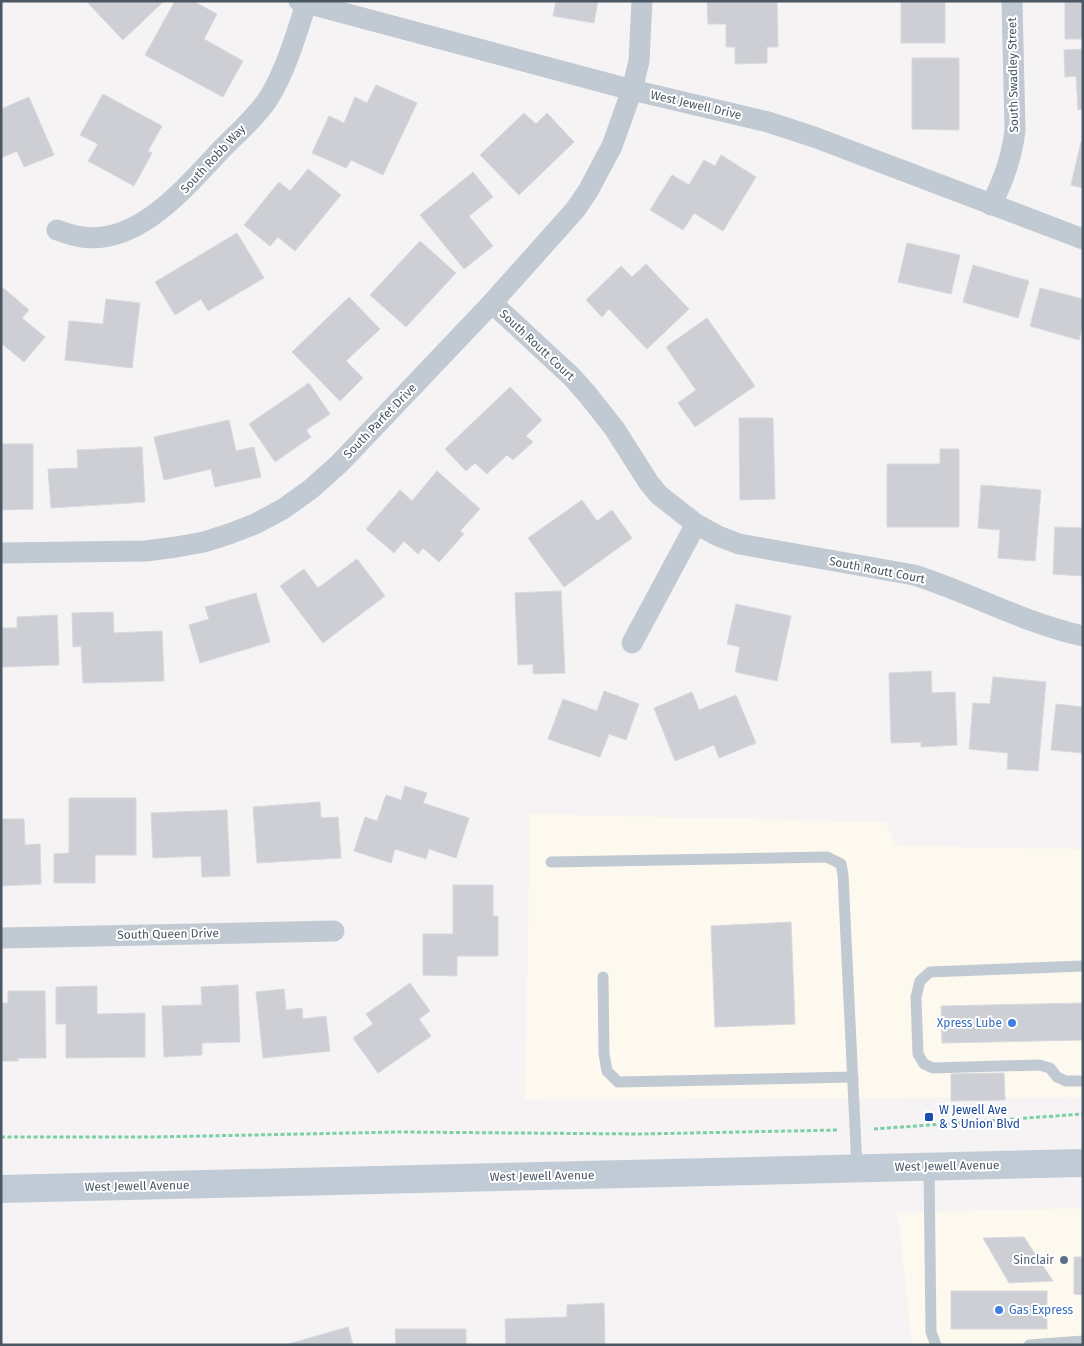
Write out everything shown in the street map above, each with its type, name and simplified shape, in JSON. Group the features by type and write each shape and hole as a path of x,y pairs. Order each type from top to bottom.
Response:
{"main road":[{"name":"West Jewell Avenue","path":"1,1189 1083,1163"}],"street":[{"name":"South Parfet Drive","path":"1,553 116,552 176,548 221,537 255,524 283,509 311,489 340,463 492,303 575,210 588,191 612,146 632,90 639,61 642,1"},
{"name":"South Swadley Street","path":"991,205 1003,181 1015,130 1012,1"},
{"name":"West Jewell Drive","path":"303,3 632,90 731,112 805,134 1083,239"},
{"name":"South Robb Way","path":"57,230 82,237 103,237 140,223 162,210 180,195 269,97 291,51 303,3"},
{"name":"South Routt Court","path":"492,303 587,394 614,428 649,483 659,495 696,524 718,536 739,544 914,575 1040,624 1083,636"},
{"path":"632,643 696,524"},
{"name":"South Queen Drive","path":"1,938 334,931"}],"lane":[{"path":"551,862 828,857 841,864 857,1168"},
{"path":"1083,966 930,972 920,981 916,997 918,1054 924,1064 933,1068 1039,1064 1050,1068 1058,1077 1066,1081 1083,1081"},
{"path":"603,976 604,1054 607,1071 618,1082 853,1078"},
{"path":"929,1167 931,1332 936,1345"},
{"path":"1030,1345 1083,1341"}],"path":[{"path":"1,1137 154,1137 400,1132 641,1134 894,1128 1083,1114"}],"shaded area":[{"path":"530,814 886,822 896,846 1083,849 1083,1097 525,1100"},
{"path":"1083,1208 1083,1345 912,1345 898,1213"}],"building":[{"path":"86,1 164,1 123,40"},
{"path":"175,1 193,1 217,14 204,39 243,61 223,97 145,55"},
{"path":"556,1 598,1 594,23 553,16"},
{"path":"707,1 777,2 778,47 767,47 767,63 735,64 735,47 726,47 726,24 708,24"},
{"path":"901,1 945,1 945,43 901,43"},
{"path":"1065,1 1083,1 1083,39 1065,39"},
{"path":"1083,49 1083,109 1078,110 1076,76 1065,77 1064,50"},
{"path":"912,58 959,58 959,130 912,129"},
{"path":"376,85 417,103 383,175 351,160 346,168 312,153 329,116 344,123 355,97 367,103"},
{"path":"103,94 162,126 148,151 152,153 134,186 88,161 98,144 80,135"},
{"path":"29,97 54,155 24,167 17,151 1,158 1,109"},
{"path":"524,113 536,124 547,113 574,142 519,195 480,155"},
{"path":"1081,142 1083,142 1083,188 1071,185"},
{"path":"721,155 756,177 723,231 694,213 683,230 650,210 672,175 689,185 704,160 715,166"},
{"path":"308,169 341,195 295,251 278,237 270,246 244,225 279,182 290,191"},
{"path":"473,172 493,197 469,216 493,246 464,269 420,215"},
{"path":"237,233 264,278 208,311 201,299 175,315 155,282"},
{"path":"420,241 456,273 406,327 370,295"},
{"path":"907,243 960,255 951,294 898,282"},
{"path":"646,264 689,309 647,349 609,309 602,317 586,300 621,266 632,277"},
{"path":"973,265 1029,281 1018,318 963,302"},
{"path":"1,286 29,310 22,318 45,337 24,362 1,343"},
{"path":"1040,288 1083,299 1083,325 1079,340 1030,326"},
{"path":"349,297 380,329 346,361 363,378 340,401 292,352"},
{"path":"106,299 140,303 132,368 65,360 69,321 103,324"},
{"path":"707,318 755,386 695,427 678,403 696,390 666,347"},
{"path":"309,383 330,414 306,430 311,437 275,462 249,424"},
{"path":"510,387 542,420 526,436 533,442 513,460 507,455 487,474 475,463 466,471 445,449"},
{"path":"739,418 773,418 775,499 740,500"},
{"path":"229,420 236,451 254,447 261,477 215,487 211,469 164,480 154,437"},
{"path":"1,444 33,444 33,509 1,510"},
{"path":"142,447 145,502 51,508 48,469 78,468 77,450"},
{"path":"940,449 959,449 959,527 887,527 887,464 940,464"},
{"path":"437,471 480,509 460,531 464,534 439,562 423,548 418,554 404,541 394,553 366,529 400,490 412,501"},
{"path":"981,485 1041,490 1035,561 998,558 1000,530 978,528"},
{"path":"582,500 597,521 612,510 632,538 564,587 528,538"},
{"path":"1055,527 1083,528 1083,576 1053,574"},
{"path":"357,559 385,596 323,643 280,586 304,569 318,588"},
{"path":"561,591 565,673 533,674 533,664 518,665 515,593"},
{"path":"256,593 270,642 200,663 189,625 209,619 205,607"},
{"path":"736,604 791,616 777,681 735,672 740,647 727,644"},
{"path":"113,612 114,633 162,631 164,681 83,683 81,646 73,647 72,613"},
{"path":"57,615 59,665 1,667 1,628 17,628 17,617"},
{"path":"931,671 932,693 955,692 957,745 921,747 921,742 891,743 889,673"},
{"path":"993,677 1046,682 1038,771 1007,769 1008,753 969,749 973,703 990,704"},
{"path":"604,691 639,704 626,740 609,734 600,757 548,739 563,699 597,711"},
{"path":"692,692 699,710 736,695 756,743 719,758 714,745 675,761 654,708"},
{"path":"1056,704 1083,707 1083,753 1051,750"},
{"path":"405,786 427,793 423,803 469,818 456,858 429,849 426,859 395,849 391,863 354,851 365,817 377,821 386,795 401,800"},
{"path":"69,798 136,798 136,855 95,855 95,883 54,883 54,854 69,853"},
{"path":"320,802 321,818 338,817 341,858 257,863 253,807"},
{"path":"227,810 230,876 202,877 201,856 153,858 151,813"},
{"path":"1,819 24,819 25,845 40,844 41,884 1,886"},
{"path":"453,885 493,885 493,916 498,916 498,956 457,956 457,976 423,975 423,934 453,934"},
{"path":"791,922 795,1024 715,1027 711,926"},
{"path":"410,983 430,1011 419,1019 431,1036 378,1073 353,1038 373,1024 366,1014"},
{"path":"238,985 240,1042 202,1043 202,1055 164,1057 162,1006 202,1005 201,987"},
{"path":"97,986 97,1014 145,1013 145,1057 66,1058 66,1024 56,1024 56,987"},
{"path":"284,989 286,1010 302,1008 303,1019 326,1016 330,1051 263,1058 256,992"},
{"path":"8,991 45,991 46,1058 18,1058 18,1061 1,1061 1,1003 8,1003"},
{"name":"Xpress Lube","path":"1083,1003 1083,1040 942,1043 941,1006"},
{"path":"1004,1073 1005,1100 951,1101 951,1074"},
{"path":"1024,1237 1053,1281 1009,1283 983,1238"},
{"path":"1074,1257 1083,1257 1083,1295 1074,1294"},
{"name":"Gas Express","path":"951,1291 1047,1291 1047,1329 951,1329"},
{"path":"604,1303 605,1345 506,1345 505,1319 567,1317 567,1305"},
{"path":"348,1327 353,1345 285,1345"},
{"path":"395,1329 466,1329 466,1345 396,1345"}],"place":[{"name":"Xpress Lube","path":"1012,1023"},
{"name":"W Jewell Ave & S Union Blvd","path":"929,1117"},
{"name":"Sinclair","path":"1064,1260"},
{"name":"Gas Express","path":"999,1310"}]}
